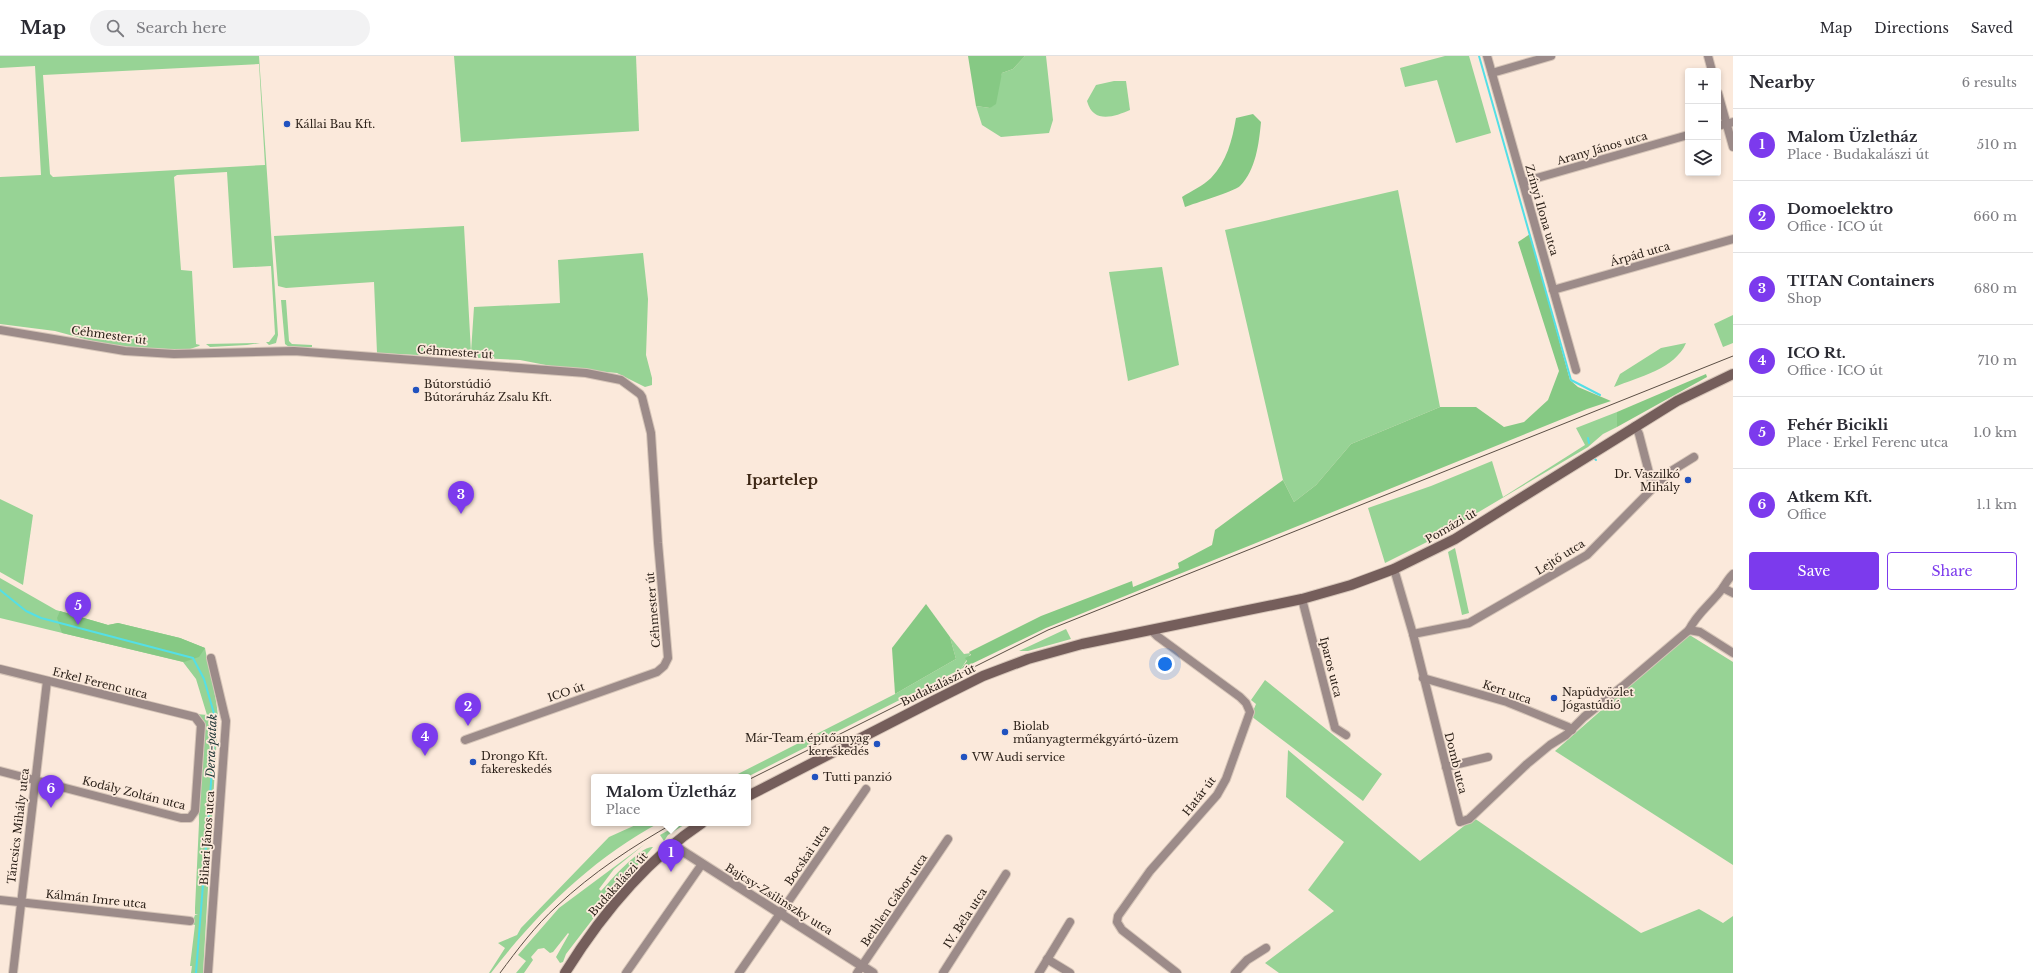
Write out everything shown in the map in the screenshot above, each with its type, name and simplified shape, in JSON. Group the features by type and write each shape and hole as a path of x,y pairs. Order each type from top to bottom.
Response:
{"main road":[{"name":"Pomázi út","path":"1151,630 1302,598 1351,585 1394,569 1455,539 1677,401 1733,374"},
{"name":"Budakalászi út","path":"751,794 903,716 1001,669 1062,649 1151,630"},
{"name":"Budakalászi út","path":"565,973 605,915 641,874 673,845 698,826"}],"street":[{"name":"Zrínyi Ilona utca","path":"1487,56 1576,370"},
{"path":"1492,73 1552,56"},
{"path":"1708,56 1711,68"},
{"path":"1721,100 1730,123 1733,147"},
{"name":"Arany János utca","path":"1523,182 1685,136"},
{"name":"Árpád utca","path":"1553,290 1733,239"},
{"name":"Céhmester út","path":"0,330 125,351 174,354 294,351 586,373 621,380 640,394 651,433 658,543 668,658"},
{"path":"1635,426 1640,437 1653,488"},
{"name":"Lejtő utca","path":"1413,634 1469,623 1587,555 1653,488 1673,470 1694,457"},
{"name":"Domb utca","path":"1394,569 1413,634 1460,822 1469,819 1527,764 1572,730"},
{"path":"1572,730 1584,717 1624,686 1689,630 1694,618 1723,588 1726,580 1733,574"},
{"path":"1723,588 1733,593"},
{"name":"Iparos utca","path":"1302,598 1335,728 1346,735"},
{"name":"Határ út","path":"1151,630 1240,697 1246,703 1250,712 1226,779 1217,795 1150,871 1118,916 1117,922 1122,930 1177,973"},
{"path":"1689,630 1700,632 1733,653"},
{"name":"Bihari János utca","path":"208,973 226,721 211,658"},
{"name":"ICO út","path":"465,740 657,672 664,666 668,658"},
{"name":"Erkel Ferenc utca","path":"0,669 195,717 201,725 193,816"},
{"name":"Kert utca","path":"1423,678 1507,702 1572,730"},
{"name":"Táncsics Mihály utca","path":"13,973 34,780 47,681"},
{"path":"1446,767 1488,757"},
{"name":"Kodály Zoltán utca","path":"0,771 181,818 190,818 193,816"},
{"name":"Bocskai utca","path":"739,973 866,789"},
{"name":"Bethlen Gábor utca","path":"860,969 948,839"},
{"name":"Bajcsy-Zsilinszky utca","path":"673,845 780,914 860,969 873,973"},
{"path":"626,973 702,864"},
{"name":"IV. Béla utca","path":"943,973 1006,874"},
{"name":"Kálmán Imre utca","path":"0,900 190,921"},
{"path":"1039,973 1070,922"},
{"path":"1235,973 1247,960 1266,948"},
{"path":"1047,959 1070,973"}],"green space":[{"path":"0,56 259,56 278,335 276,343 269,345 266,342 269,342 275,334 271,266 233,268 227,172 177,175 174,177 181,270 192,271 196,344 200,345 199,346 187,350 128,347 96,342 55,331 0,324 0,177 41,175 35,66 0,68","holes":["259,64 265,165 53,177 50,174 43,75"]},
{"path":"454,56 636,56 639,131 461,142"},
{"path":"968,56 1025,56 1013,69 1002,73 996,104 990,108 976,106"},
{"path":"1025,56 1046,56 1053,120 1049,133 1001,137 982,125 976,106 990,108 1002,73 1013,69"},
{"path":"1445,56 1469,56 1491,133 1456,143 1437,80 1405,87 1400,68"},
{"path":"1114,81 1126,81 1130,110 1117,115 1105,117 1099,116 1090,108 1087,101 1096,85"},
{"path":"1253,114 1261,122 1258,147 1250,172 1245,180 1236,188 1185,207 1182,197 1208,181 1221,165 1231,143 1236,118"},
{"path":"1398,190 1440,407 1351,444 1316,485 1294,502 1283,480 1225,230"},
{"path":"464,226 471,352 474,307 560,303 558,260 643,253 648,299 646,355 652,378 652,385 645,387 617,373 556,367 520,360 377,353 374,282 286,288 278,286 274,236"},
{"path":"1530,234 1570,380 1578,387 1611,401 1587,409 1046,628 961,669 967,661 965,658 971,655 969,652 1041,616 1132,581 1133,587 1179,568 1178,563 1212,545 1215,530 1283,480 1294,502 1316,485 1351,444 1440,407 1476,407 1504,427 1524,422 1548,400 1559,371 1518,242"},
{"path":"1162,267 1179,365 1128,381 1109,272"},
{"path":"281,300 286,300 289,341 292,344 312,345 312,347 289,347 285,344"},
{"path":"1733,315 1733,343 1723,347 1714,324"},
{"path":"260,343 210,347 206,344"},
{"path":"1686,343 1681,352 1665,366 1645,376 1614,387 1620,374 1661,348"},
{"path":"1706,374 1707,377 1617,427 1617,412"},
{"path":"1617,412 1617,427 1603,434 1588,447 1435,538 1385,563 1368,508 1431,486 1492,461 1503,497 1585,445 1576,428"},
{"path":"0,499 33,515 23,585 0,572"},
{"path":"1455,548 1469,613 1462,615 1448,552"},
{"path":"0,578 56,610 108,625 118,623 180,638 205,648 218,717 203,973 191,973 192,966 190,966 195,925 192,924 195,915 198,915 195,914 199,823 197,714 207,715 196,679 183,662 0,618"},
{"path":"926,604 950,637 956,659 895,694 892,648"},
{"path":"60,611 108,625 118,623 180,638 205,648 199,657 184,662 62,633 57,618"},
{"path":"1066,629 1071,639 1028,651 1019,651"},
{"path":"1688,634 1733,662 1733,865 1555,751"},
{"path":"950,637 964,654 971,653 961,669 751,775 738,774 895,694 956,659"},
{"path":"1265,680 1382,774 1363,801 1251,716 1256,704 1251,700"},
{"path":"1288,750 1420,861 1474,818 1641,933 1699,909 1723,923 1733,916 1733,973 1279,973 1265,963 1334,911 1308,890 1344,842 1286,797"},
{"path":"633,826 654,826 634,837 611,853 567,889 527,929 491,973 489,973 505,948 498,943 517,935 521,928 609,837"},
{"path":"676,826 682,826 668,835 664,841 660,835"},
{"path":"645,844 614,869 599,889 601,891 634,857 648,848 653,847 599,911 566,954 563,962 560,963 556,957 569,934 568,933 553,952 550,953 544,948 538,949 531,957 533,960 524,973 516,973 526,961 518,955 559,908"}],"waterway":[{"path":"1479,56 1571,380 1600,395"},
{"path":"1588,438 1589,443"},
{"name":"Dera-patak","path":"0,590 26,611 41,618 193,658 204,679 215,717 196,973"}],"tram line":[{"path":"751,778 1048,630 1733,356"},
{"path":"500,973 534,929 570,894 613,861 669,826"}],"place":[{"name":"Kállai Bau Kft.","path":"287,124"},
{"name":"Bútorstúdió Bútoráruház Zsalu Kft.","path":"416,390"},
{"name":"Dr. Vaszilkó Mihály","path":"1688,480"},
{"name":"TITAN Containers","path":"461,514"},
{"name":"Fehér Bicikli","path":"78,625"},
{"name":"Napüdvözlet Jógastúdió","path":"1554,698"},
{"name":"Domoelektro","path":"468,726"},
{"name":"Biolab műanyagtermékgyártó-üzem","path":"1005,732"},
{"name":"Már-Team építőanyag kereskedés","path":"877,744"},
{"name":"ICO Rt.","path":"425,756"},
{"name":"VW Audi service","path":"964,757"},
{"name":"Drongo Kft. fakereskedés","path":"473,762"},
{"name":"Tutti panzió","path":"815,777"},
{"name":"Atkem Kft.","path":"51,808"},
{"name":"Malom Üzletház","path":"671,872"}],"district":[{"name":"Ipartelep","path":"782,479"}]}
